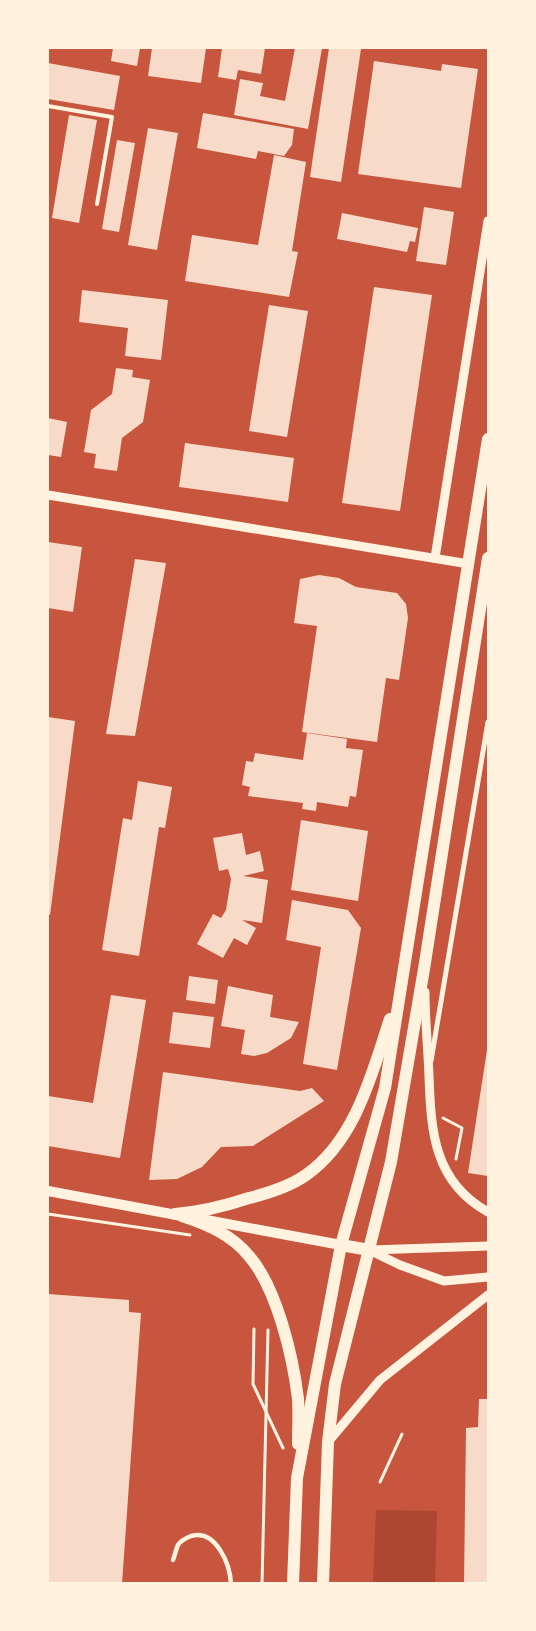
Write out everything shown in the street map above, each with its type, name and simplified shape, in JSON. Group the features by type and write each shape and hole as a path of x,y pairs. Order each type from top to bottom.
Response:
{"main road":[{"path":"297,1478 340,1245 385,1088 406,966 488,439"},
{"path":"324,1584 328,1442 335,1384 391,1162 424,968 488,564"},
{"path":"174,1214 211,1209 274,1191 305,1176 325,1157 348,1128 369,1084 406,966"},
{"path":"48,1191 369,1250"},
{"path":"174,1214 211,1226 224,1234 249,1256 260,1270 283,1330 298,1400 293,1584"}],"street":[{"path":"435,558 488,221"},
{"path":"48,495 469,564"},
{"path":"429,1077 488,722"},
{"path":"424,968 429,1111 440,1157 451,1181 474,1204 488,1212"},
{"path":"369,1250 488,1246"},
{"path":"369,1250 400,1265 444,1280 488,1277"},
{"path":"328,1442 380,1380 488,1296"},
{"path":"173,1560 178,1543 185,1538 195,1535 204,1537 216,1545 226,1560 230,1570 231,1584"}],"lane":[{"path":"48,106 112,116 98,204"}],"path":[{"path":"454,1165 462,1128"},
{"path":"48,1214 194,1236"},
{"path":"262,1584 268,1325"},
{"path":"254,1329 253,1384 286,1454"},
{"path":"380,1482 402,1434"}],"shaded area":[{"path":"376,1510 437,1511 435,1583 373,1583"}],"building":[{"path":"113,48 140,48 137,66 111,61"},
{"path":"152,48 206,48 201,83 148,76"},
{"path":"222,48 265,48 261,74 238,70 236,80 218,77"},
{"path":"295,48 322,48 308,129 234,115 240,79 263,83 260,96 285,101"},
{"path":"329,48 361,49 341,182 310,177"},
{"path":"374,61 441,71 442,64 478,69 461,188 358,174"},
{"path":"48,63 120,76 114,110 48,99"},
{"path":"203,113 294,129 292,145 284,156 258,151 256,159 197,148"},
{"path":"69,115 97,120 79,223 52,218"},
{"path":"148,128 178,133 157,250 128,245"},
{"path":"117,140 135,143 119,232 102,229"},
{"path":"274,155 306,162 292,251 298,252 289,297 185,281 192,235 258,245"},
{"path":"424,207 454,212 446,265 416,261"},
{"path":"342,213 418,228 415,242 410,241 407,252 337,239"},
{"path":"374,287 432,295 400,511 342,503"},
{"path":"82,290 168,300 161,360 125,356 128,328 79,322"},
{"path":"269,305 308,311 287,437 249,431"},
{"path":"116,368 133,370 132,377 150,380 143,422 122,438 117,471 94,468 96,454 84,452 91,410 112,394"},
{"path":"48,418 67,422 61,457 48,455"},
{"path":"185,443 294,458 288,502 179,487"},
{"path":"48,542 82,547 73,612 48,608"},
{"path":"135,559 166,563 135,736 106,734"},
{"path":"319,575 339,578 356,587 397,593 406,604 408,618 399,680 386,678 377,742 302,732 317,626 294,623 300,579"},
{"path":"48,717 75,721 50,915 48,914"},
{"path":"307,733 347,739 346,748 363,750 356,797 350,796 348,807 317,802 316,811 302,809 303,803 248,796 250,787 242,785 246,761 253,762 255,753 303,760"},
{"path":"138,781 172,787 165,828 159,827 139,956 102,950 123,818 132,820"},
{"path":"301,820 368,831 358,901 291,890"},
{"path":"242,833 246,855 260,851 264,871 243,876 268,880 262,923 242,920 256,928 247,945 234,938 223,958 197,944 213,914 221,918 226,910 231,879 228,869 219,871 213,838"},
{"path":"292,900 348,910 361,928 337,1070 303,1064 321,947 286,940"},
{"path":"189,976 218,980 215,1004 186,1000"},
{"path":"228,986 273,995 270,1017 299,1022 291,1038 267,1053 254,1056 241,1054 245,1030 221,1026"},
{"path":"111,995 146,1000 120,1158 48,1146 48,1096 93,1103"},
{"path":"173,1012 214,1017 210,1048 169,1043"},
{"path":"488,1051 488,1176 468,1173"},
{"path":"163,1072 300,1091 312,1088 324,1101 253,1146 221,1147 202,1167 177,1179 149,1180"},
{"path":"48,1294 129,1300 129,1312 141,1313 122,1584 48,1584"},
{"path":"479,1399 488,1399 488,1584 464,1584 466,1428 478,1427"}]}
